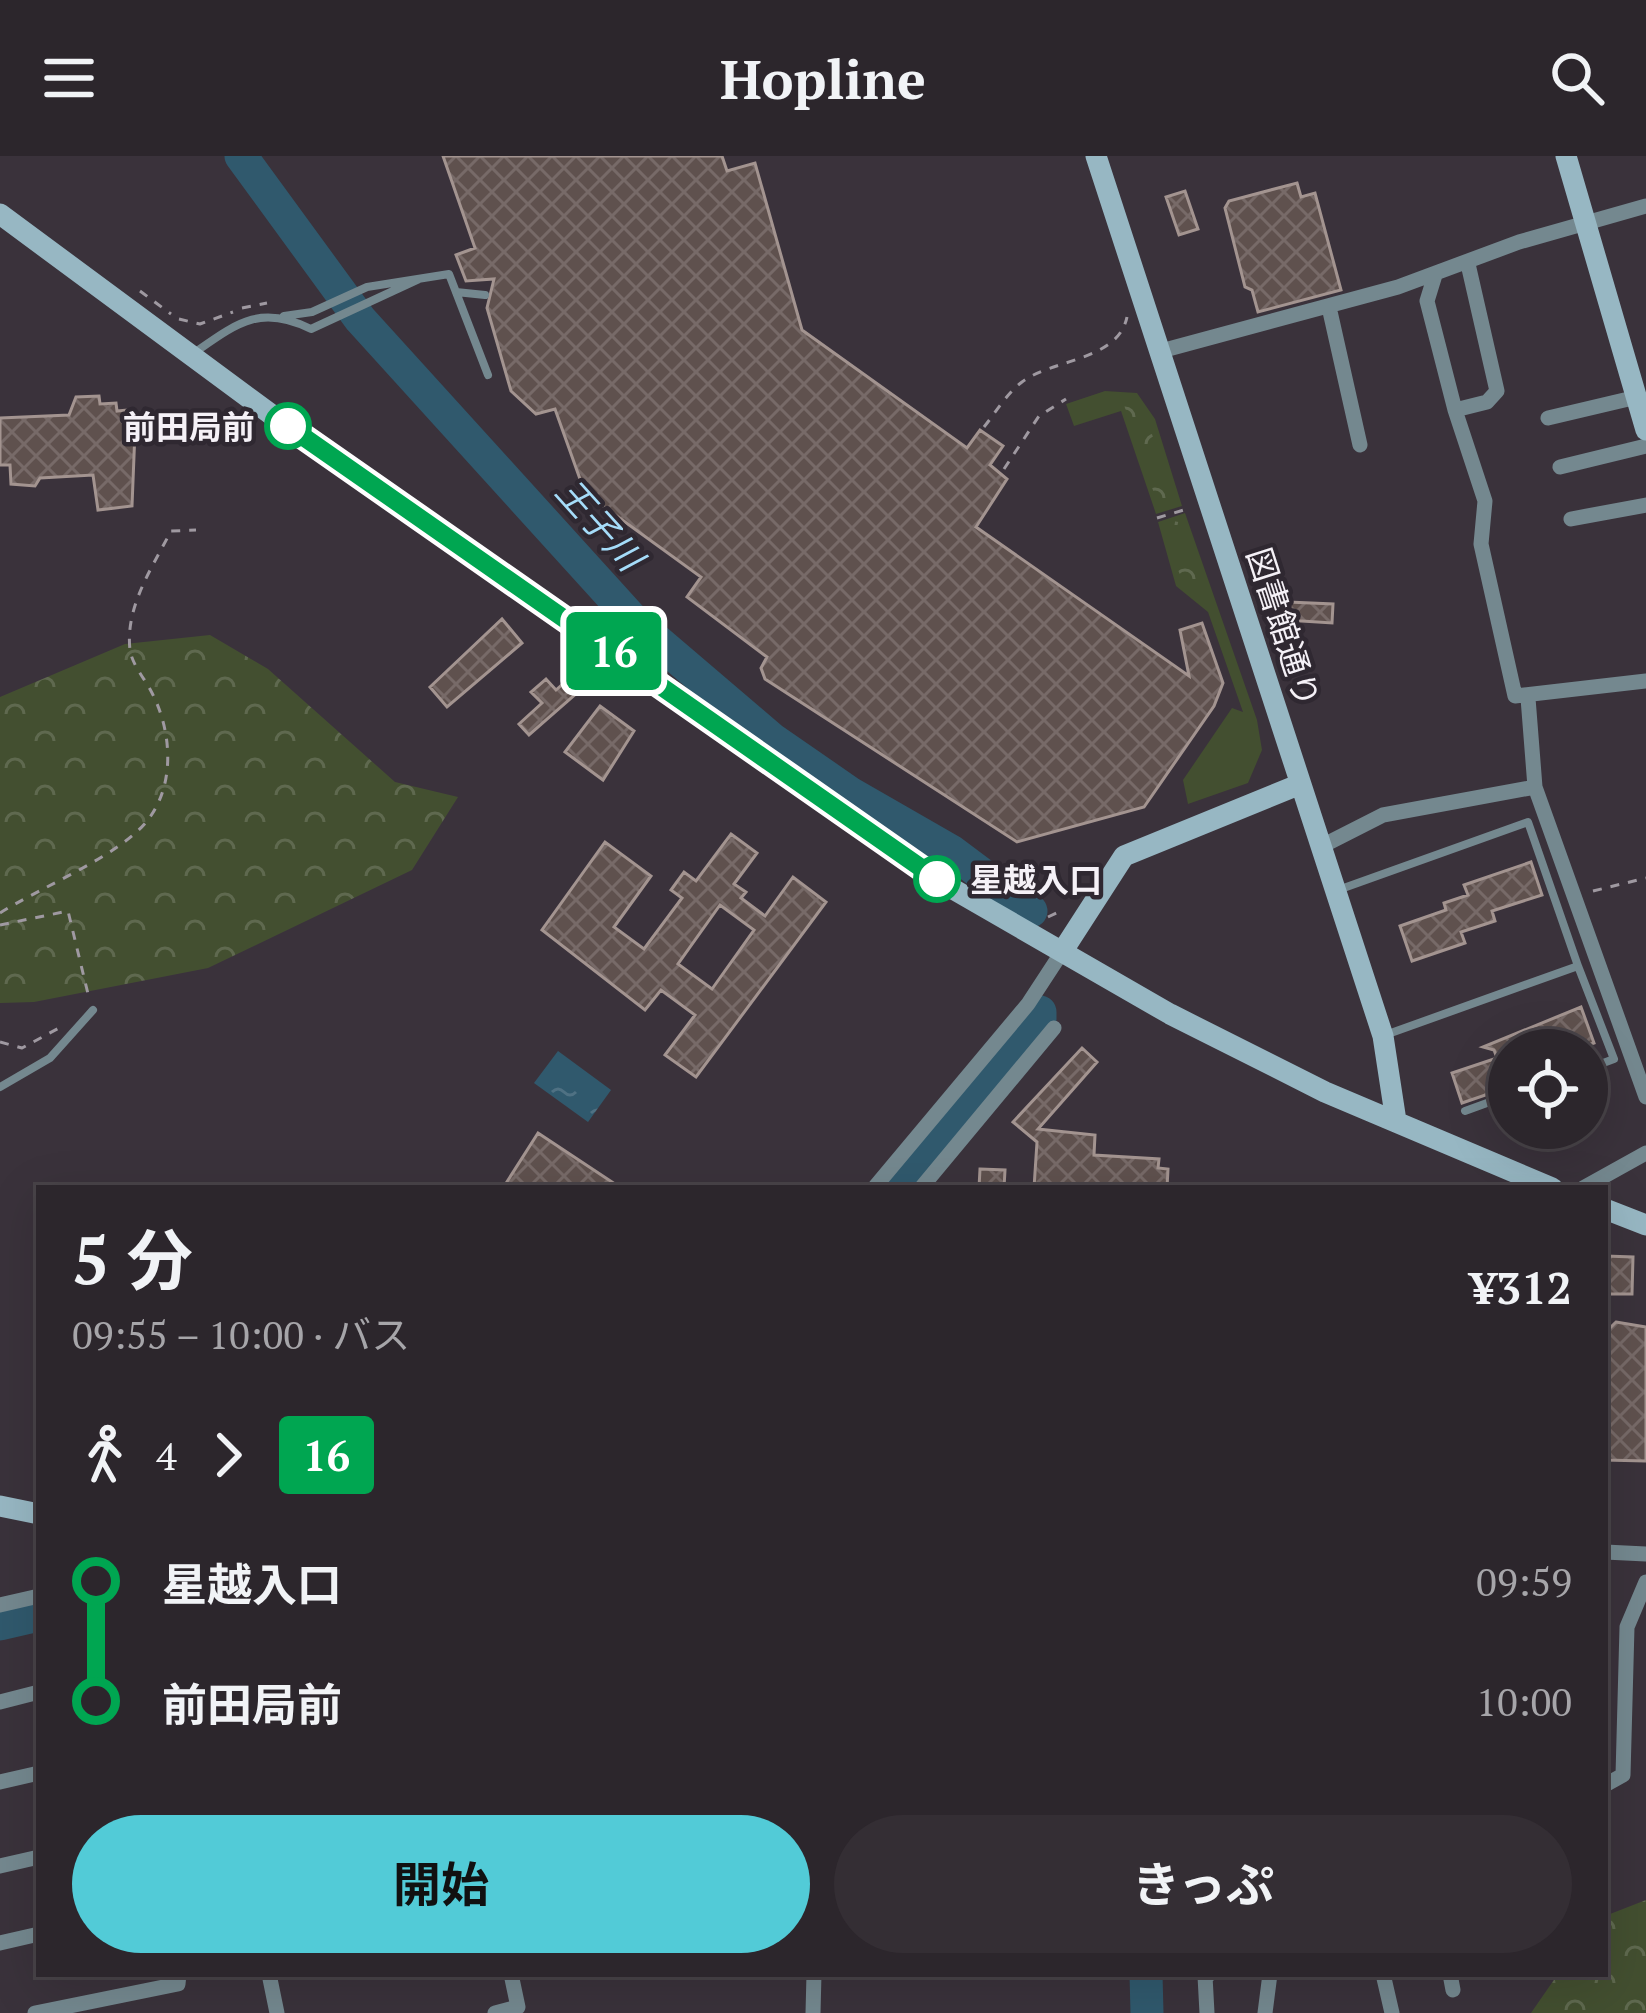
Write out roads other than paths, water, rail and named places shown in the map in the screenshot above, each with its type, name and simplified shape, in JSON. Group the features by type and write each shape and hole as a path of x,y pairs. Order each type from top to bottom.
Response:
{"street":[{"name":"図書館通り","path":"1096,156 1383,1036 1396,1120"},
{"path":"1567,156 1646,430"},
{"path":"1161,351 1329,307 1468,264 1586,220 1646,206"},
{"path":"0,214 192,355 946,886 1170,1014 1545,1185"},
{"path":"1455,410 1487,402 1497,391 1468,264"},
{"path":"1435,275 1427,301 1485,501 1481,544 1514,696 1646,681"},
{"path":"1329,307 1360,445"},
{"path":"1548,418 1636,397"},
{"path":"1560,467 1646,446"},
{"path":"1571,519 1646,505"},
{"path":"1528,698 1535,787 1646,1097"},
{"path":"877,1185 1028,1004 1124,856 1298,785"},
{"path":"1322,846 1384,815 1535,787"},
{"path":"923,1185 1054,1028"},
{"path":"1587,1185 1646,1153"},
{"path":"1608,1211 1646,1226"},
{"path":"0,1505 36,1513"},
{"path":"1608,1552 1646,1554"},
{"path":"1608,1783 1623,1775 1627,1628 1646,1582"},
{"path":"0,1605 36,1597"},
{"path":"0,1702 36,1693"},
{"path":"0,1782 36,1774"},
{"path":"0,1866 36,1858"},
{"path":"0,1943 36,1935"},
{"path":"35,2013 178,1984 178,1977"},
{"path":"269,1977 277,2013"},
{"path":"494,2013 518,2007 512,1977"},
{"path":"813,2013 814,1977"},
{"path":"1205,1977 1207,2013"},
{"path":"1264,2013 1270,1977"},
{"path":"1384,1977 1391,2013"}],"lane":[{"path":"192,355 255,317 312,312 366,288 449,274 488,375"},
{"path":"284,316 310,329 373,305 425,275"},
{"path":"456,292 484,295"},
{"path":"1337,891 1528,822 1602,1029"},
{"path":"1383,1036 1578,966"},
{"path":"0,1088 50,1058 93,1010"},
{"path":"1465,1111 1488,1103"}],"water":[{"path":"558,1051 611,1090 588,1122 534,1083"}],"waterway":[{"name":"王子川","path":"241,156 360,319 635,622 772,739 850,793 951,851 1031,911"},
{"name":"王子川","path":"900,1185 1040,1019 1040,1012"},
{"name":"王子川","path":"0,1624 36,1616"},
{"path":"1146,1977 1147,2013"}],"place":[{"name":"前田局前","path":"288,426"},
{"name":"星越入口","path":"937,879"}]}
